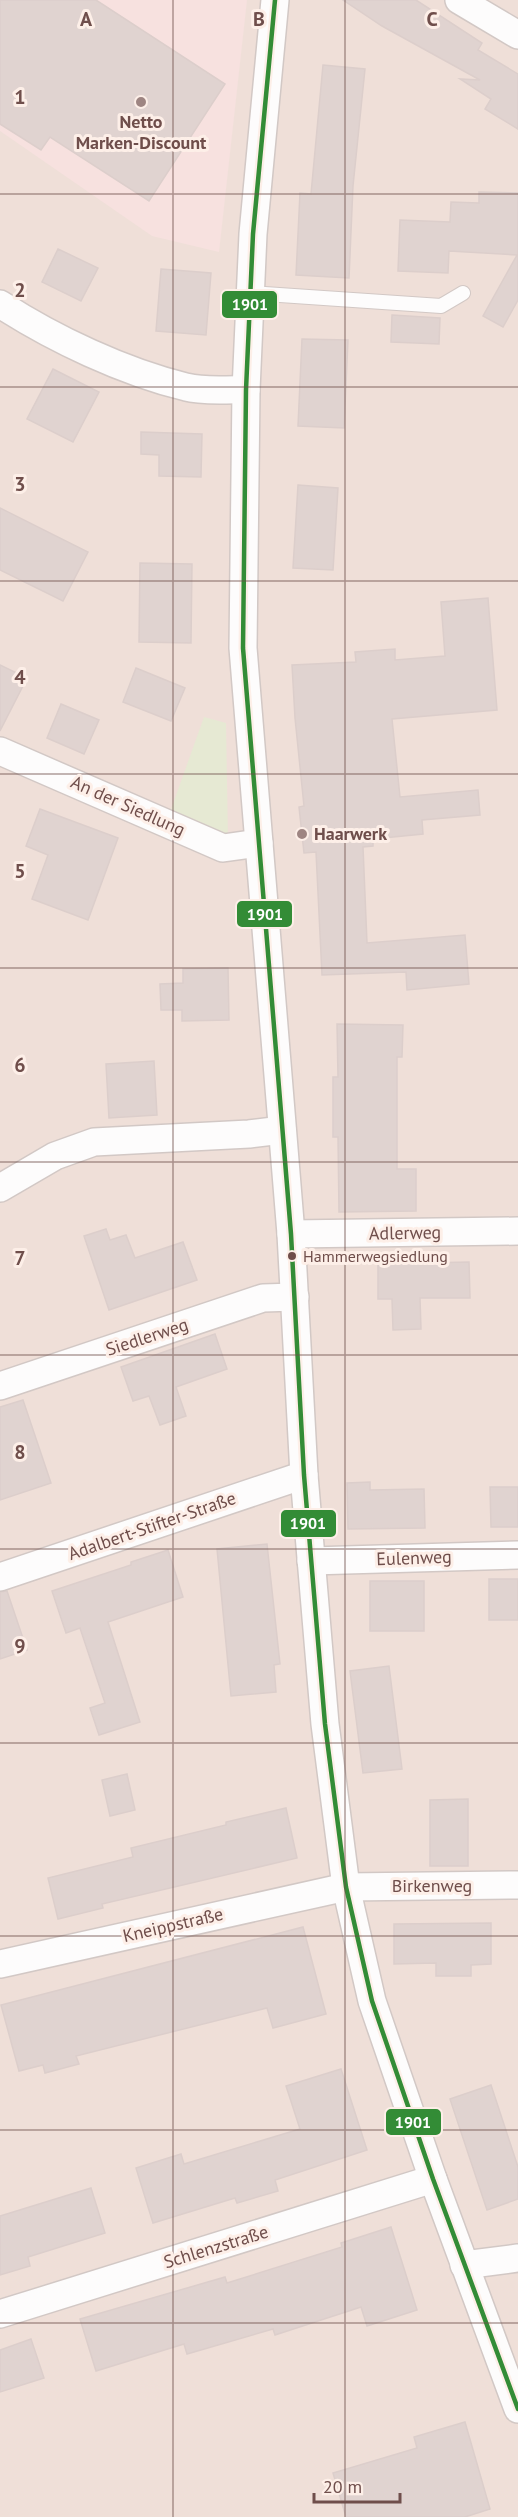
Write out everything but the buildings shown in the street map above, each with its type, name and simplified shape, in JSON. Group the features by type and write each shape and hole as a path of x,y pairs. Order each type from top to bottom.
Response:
{"street":[{"path":"275,0 253,234 250,293 246,390 243,648 291,1234 304,1475 325,1724 346,1887 372,2001 433,2179 518,2409"},
{"path":"459,0 518,35"},
{"path":"0,304 24,320 100,358 188,388 246,390"},
{"name":"An der Siedlung","path":"0,751 223,848 259,843"},
{"path":"0,1188 55,1156 94,1142 249,1134 282,1130"},
{"name":"Adlerweg","path":"291,1234 518,1231"},
{"name":"Siedlerweg","path":"0,1386 263,1298 295,1297"},
{"name":"Adalbert-Stifter-Straße","path":"0,1577 304,1475"},
{"name":"Eulenweg","path":"311,1561 518,1555"},
{"name":"Birkenweg","path":"346,1887 518,1885"},
{"name":"Kneippstraße","path":"0,1964 346,1887"},
{"name":"Schlenzstraße","path":"0,2314 433,2179"},
{"path":"464,2265 518,2258"}],"lane":[{"path":"250,293 441,306 463,292"}],"shaded area":[{"path":"0,0 518,0 518,2517 0,2517"},
{"path":"0,0 247,0 219,252 152,236 0,131"}],"green space":[{"path":"204,717 226,723 228,838 169,815"}],"transit line":[{"name":"1901","path":"275,0 253,234 246,390 243,648 291,1234 304,1475 325,1724 346,1887 372,2001 433,2179 518,2409"}],"place":[{"name":"Netto Marken-Discount","path":"141,102"},
{"name":"Haarwerk","path":"302,834"},
{"name":"Hammerwegsiedlung","path":"292,1256"}]}
